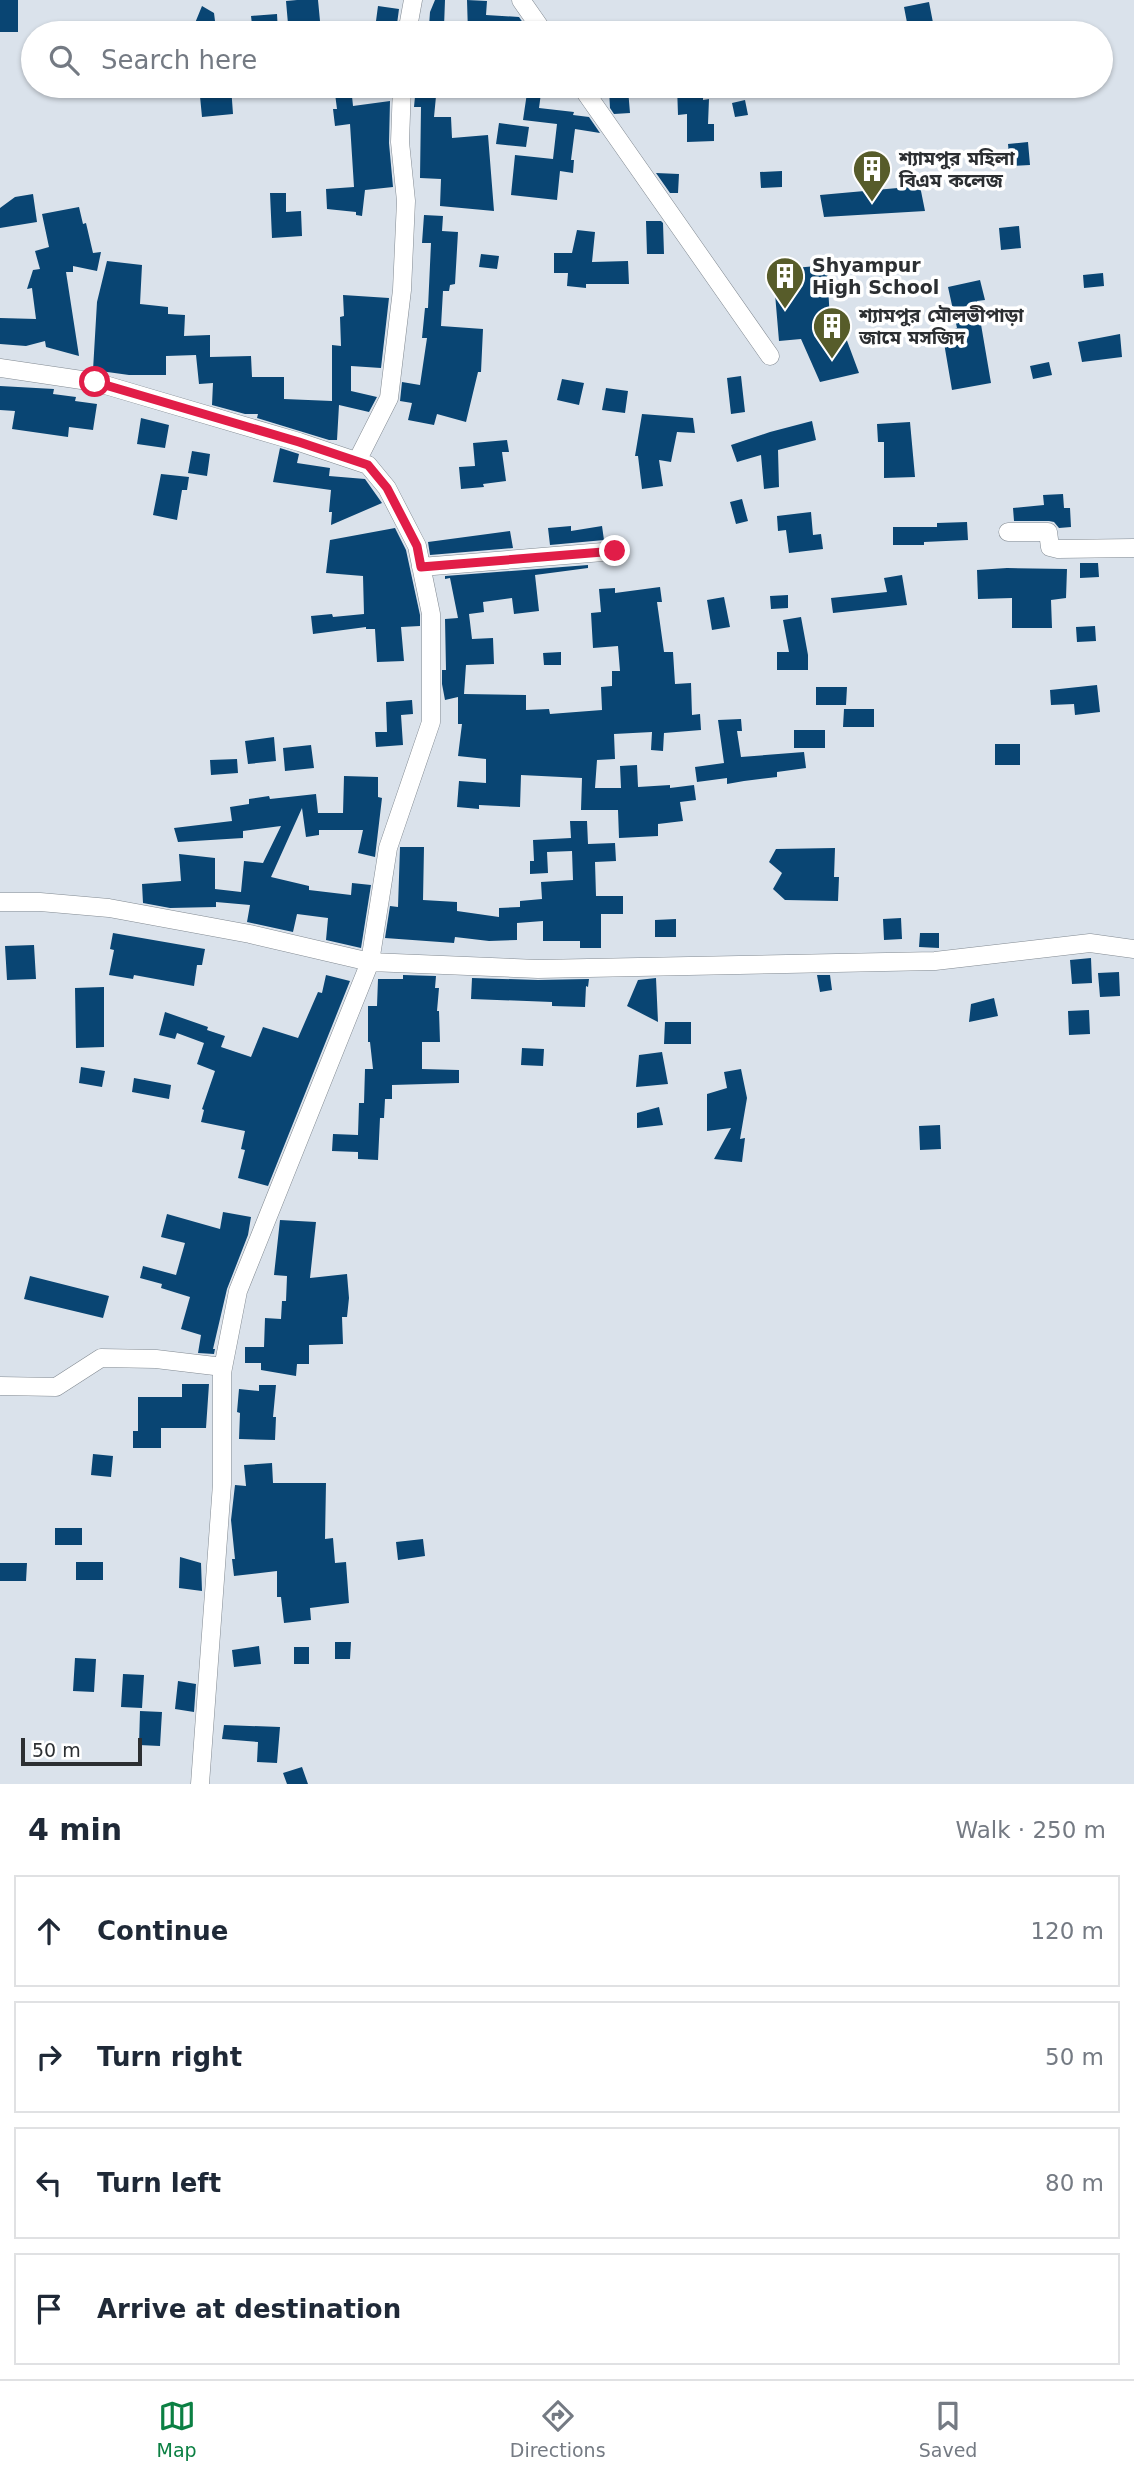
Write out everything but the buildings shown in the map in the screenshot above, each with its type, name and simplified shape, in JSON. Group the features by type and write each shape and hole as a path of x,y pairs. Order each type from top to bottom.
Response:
{"street":[{"path":"409,21 413,0"},
{"path":"521,0 536,21"},
{"path":"357,461 389,398 401,303 406,201 400,142 402,98"},
{"path":"589,98 770,356"},
{"path":"0,368 95,382 368,465 387,488 417,546 430,614 431,722 388,848 370,962 238,1291 223,1367 222,1484 200,1784"},
{"path":"1008,532 1048,533 1050,547 1058,549 1134,548"},
{"path":"421,567 615,551"},
{"path":"0,902 40,902 109,908 250,933 370,962 538,970 935,961 1090,943 1134,949"},
{"path":"0,1386 56,1387 102,1358 156,1359 223,1367"}],"place":[{"name":"শ্যামপুর মহিলা বিএম কলেজ","path":"872,203"},
{"name":"Shyampur High School","path":"785,310"},
{"name":"শ্যামপুর মৌলভীপাড়া জামে মসজিদ","path":"832,360"}],"route":[{"path":"95,382 368,465 387,488 417,546 421,567 615,551"}]}
